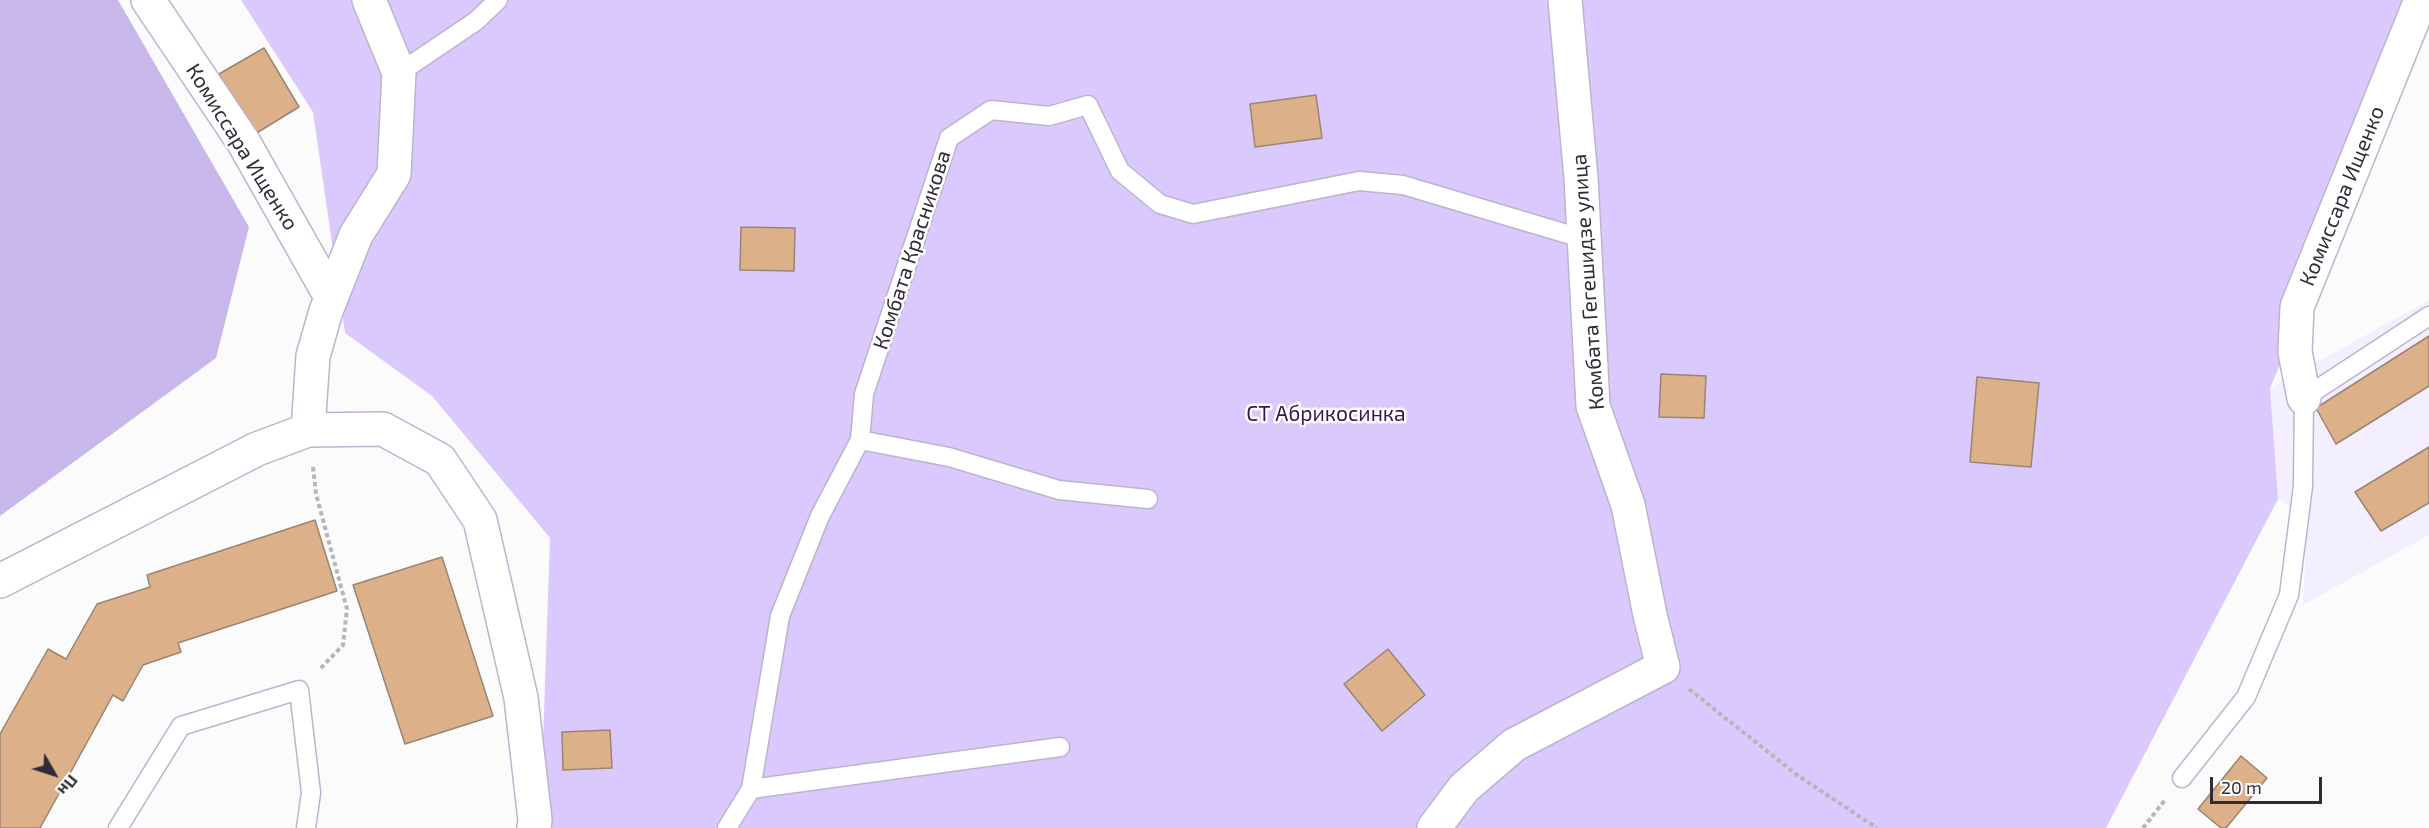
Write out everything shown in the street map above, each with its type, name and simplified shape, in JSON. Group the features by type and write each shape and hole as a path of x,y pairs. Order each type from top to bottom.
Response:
{"street":[{"name":"Комиссара Ищенко","path":"147,0 244,143 331,297"},
{"path":"308,430 313,356 331,297 356,235 394,174 399,73 369,0"},
{"name":"Комбата Гегешидзе улица","path":"1565,0 1584,239 1593,406 1629,505 1650,615 1663,668"},
{"name":"Комиссара Ищенко","path":"2304,398 2295,352 2297,308 2421,0"},
{"path":"0,581 256,449 308,430 383,429 440,460 480,520 521,698 534,828"},
{"path":"1434,828 1464,788 1514,745 1663,668"}],"lane":[{"path":"399,73 476,21 498,0"},
{"name":"Комбата Красникова","path":"727,828 751,789 780,616 820,516 860,440 864,394 949,138 991,110 1049,117 1088,105 1120,171 1160,204 1193,214 1359,181 1403,185 1584,239"},
{"path":"2182,778 2246,696 2289,595 2303,486 2304,398 2429,316"},
{"path":"860,440 949,457 1059,490 1148,499"},
{"path":"118,828 181,726 299,690 310,793 306,828"},
{"path":"751,789 1060,747"}],"path":[{"path":"299,690 343,645 347,609 316,494 308,430"},
{"path":"1663,668 1797,775 1877,828"},
{"path":"2143,828 2182,778"}],"shaded area":[{"path":"0,0 118,0 249,227 216,358 0,516"},
{"path":"2429,300 2429,535 2303,605 2307,520 2278,499 2270,388"}],"green space":[{"name":"СТ Абрикосинка","path":"241,0 2410,0 2360,179 2270,388 2278,499 2106,828 540,828 550,538 432,396 345,333 313,112"}],"building":[{"path":"264,48 299,107 255,134 219,74"},
{"path":"1316,95 1322,138 1255,147 1250,104"},
{"path":"741,227 795,228 794,271 740,270"},
{"path":"2429,336 2429,386 2336,444 2316,408"},
{"path":"1661,374 1706,376 1704,418 1659,417"},
{"path":"1977,377 2039,383 2031,467 1970,462"},
{"path":"2429,447 2429,503 2381,531 2355,492"},
{"path":"315,520 337,591 178,643 181,652 143,665 123,701 113,695 40,828 0,828 0,734 48,649 66,659 97,604 150,587 147,575"},
{"path":"442,557 493,716 405,744 353,585"},
{"path":"1388,649 1425,695 1382,731 1344,684"},
{"path":"610,730 612,768 563,770 562,732"},
{"path":"2241,756 2267,778 2226,828 2221,828 2198,809"}]}
